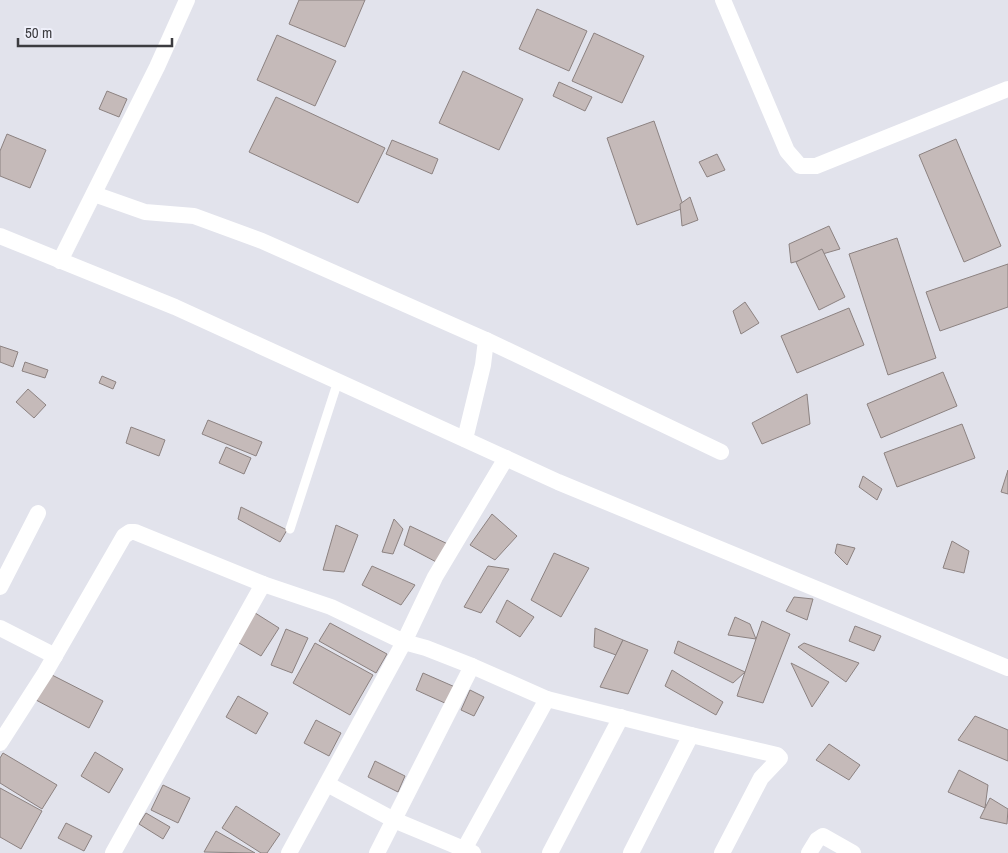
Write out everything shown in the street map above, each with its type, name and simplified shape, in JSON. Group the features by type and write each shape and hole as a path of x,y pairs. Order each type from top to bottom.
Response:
{"street":[{"path":"60,261 157,67 186,0"},
{"path":"723,0 787,151 800,166 816,166 1008,89"},
{"path":"94,194 145,212 194,216 262,241 486,340 721,452"},
{"path":"0,236 175,307 558,482 1008,668"},
{"path":"465,439 483,366 486,340"},
{"path":"288,853 404,642 435,577 506,458"},
{"path":"0,587 38,513"},
{"path":"0,744 55,656 124,536 130,532 135,532 263,584 331,607 404,642 472,666 547,699 777,755 780,758 761,778 722,853"},
{"path":"113,853 263,584"},
{"path":"0,628 55,656"},
{"path":"377,853 472,666"},
{"path":"327,784 394,820 466,852 547,699"},
{"path":"550,853 621,718"},
{"path":"631,853 691,735"},
{"path":"809,853 817,840 823,836 853,853"}],"lane":[{"path":"290,529 338,381"}],"building":[{"path":"299,0 365,0 345,47 289,24"},
{"path":"537,9 587,31 569,71 519,49"},
{"path":"594,33 644,56 622,103 572,81"},
{"path":"277,35 336,61 315,106 257,80"},
{"path":"463,71 523,99 499,150 439,123"},
{"path":"559,82 592,97 585,111 553,96"},
{"path":"107,91 127,99 119,117 99,109"},
{"path":"276,97 385,148 358,203 249,152"},
{"path":"654,121 684,208 637,225 607,138"},
{"path":"7,134 46,150 30,188 0,176 0,151"},
{"path":"956,139 1001,246 964,262 919,155"},
{"path":"392,140 438,159 432,174 386,154"},
{"path":"717,154 725,170 707,177 699,162"},
{"path":"690,197 698,220 682,226 680,204"},
{"path":"829,226 840,249 791,263 789,244"},
{"path":"897,238 936,358 888,375 849,254"},
{"path":"822,249 845,297 819,310 796,262"},
{"path":"1008,264 1008,307 940,331 926,292"},
{"path":"745,302 759,323 741,334 733,311"},
{"path":"849,308 864,345 797,373 781,336"},
{"path":"0,346 18,352 13,367 0,362"},
{"path":"25,362 48,370 45,378 22,371"},
{"path":"943,372 957,406 881,438 867,404"},
{"path":"102,376 116,382 113,389 99,383"},
{"path":"28,389 46,405 34,418 16,402"},
{"path":"807,394 810,424 762,444 752,423"},
{"path":"208,420 262,442 256,456 202,434"},
{"path":"962,424 975,458 897,487 884,453"},
{"path":"131,427 165,440 159,456 126,443"},
{"path":"226,447 251,458 244,474 219,463"},
{"path":"1008,470 1008,494 1001,492"},
{"path":"863,476 882,489 877,500 859,487"},
{"path":"241,507 287,530 280,542 238,519"},
{"path":"492,514 517,536 495,560 470,545"},
{"path":"394,519 403,529 393,554 382,552"},
{"path":"336,525 358,535 344,572 323,570"},
{"path":"410,526 452,546 442,565 404,545"},
{"path":"952,541 969,551 964,573 943,568"},
{"path":"837,544 855,548 847,565 835,553"},
{"path":"554,553 589,568 561,617 531,600"},
{"path":"372,566 415,585 401,605 362,585"},
{"path":"488,566 509,569 481,613 464,607"},
{"path":"794,597 813,599 807,620 786,611"},
{"path":"507,600 534,617 520,637 496,622"},
{"path":"252,611 279,628 261,656 234,640"},
{"path":"735,617 750,624 756,639 728,635"},
{"path":"762,621 790,634 763,703 737,696"},
{"path":"330,623 387,654 376,673 319,641"},
{"path":"855,626 881,636 874,651 849,641"},
{"path":"595,628 623,640 616,655 594,647"},
{"path":"286,629 308,638 292,673 271,665"},
{"path":"623,640 648,650 628,694 600,687"},
{"path":"678,641 745,672 733,683 674,653"},
{"path":"315,643 373,675 350,715 293,683"},
{"path":"804,643 859,663 846,682 798,647"},
{"path":"791,663 829,682 812,707"},
{"path":"672,670 723,702 716,715 665,686"},
{"path":"423,673 455,687 447,704 416,690"},
{"path":"50,674 103,701 89,728 36,700"},
{"path":"470,690 484,697 474,716 461,710"},
{"path":"238,696 268,713 256,734 226,717"},
{"path":"975,716 1008,730 1008,761 958,740"},
{"path":"316,720 341,733 329,756 304,743"},
{"path":"829,744 860,765 849,780 816,760"},
{"path":"95,752 123,769 109,793 81,776"},
{"path":"3,753 57,785 42,809 0,783 0,758"},
{"path":"375,761 405,776 398,792 368,777"},
{"path":"959,770 988,785 985,808 948,792"},
{"path":"163,785 190,798 178,823 151,810"},
{"path":"0,788 42,811 21,849 0,837"},
{"path":"990,798 1008,809 1007,824 980,818"},
{"path":"236,806 280,834 267,853 261,853 222,828"},
{"path":"146,813 170,827 163,839 139,824"},
{"path":"66,823 92,836 84,851 58,838"},
{"path":"216,831 255,853 204,852"}]}
